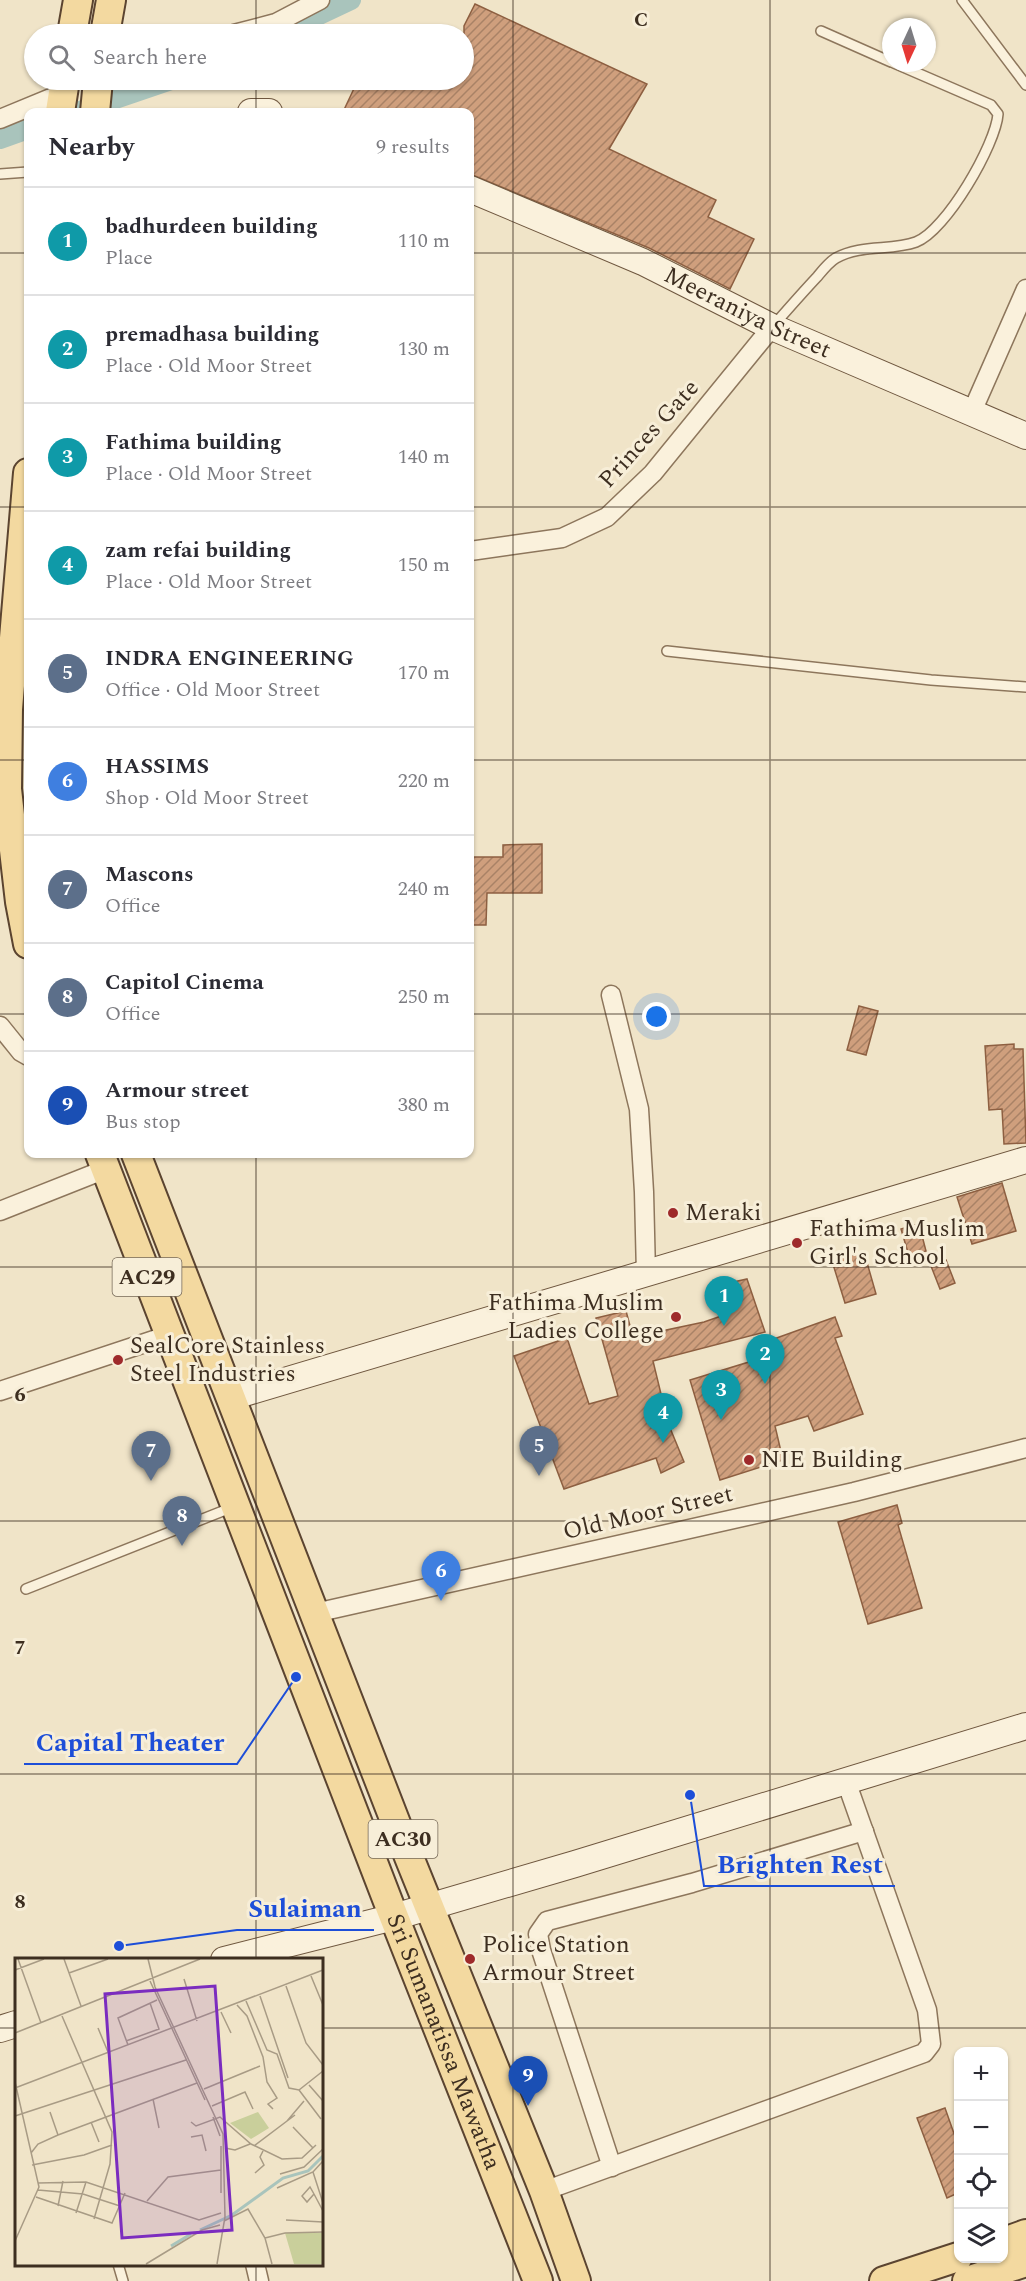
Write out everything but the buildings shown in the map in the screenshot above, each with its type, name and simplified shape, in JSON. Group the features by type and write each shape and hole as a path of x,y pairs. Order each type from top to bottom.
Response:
{"main road":[{"path":"74,24 78,0"},
{"path":"107,24 111,0"},
{"path":"95,108 97,90"},
{"path":"24,520 4,772 11,840 24,920"},
{"name":"AC29","path":"138,1158 231,1397"},
{"name":"AC29","path":"103,1161 195,1400"},
{"name":"AC30","path":"231,1397 429,1906 544,2192 576,2281"},
{"name":"Sri Sumanatissa Mawatha","path":"195,1400 393,1917 538,2281"},
{"path":"1008,2241 1026,2234"},
{"path":"884,2281 954,2258"},
{"path":"967,2281 1026,2262"}],"street":[{"path":"272,24 320,0"},
{"path":"32,108 62,98"},
{"path":"0,119 24,111"},
{"name":"Meeraniya Street","path":"474,191 644,262 772,327 1026,436"},
{"path":"971,414 1024,298"},
{"name":"Princes Gate","path":"474,550 562,538 607,517 653,473 772,327"},
{"path":"611,995 639,1109 646,1274"},
{"path":"0,1026 24,1054"},
{"path":"231,1397 1026,1160"},
{"path":"0,1211 103,1161"},
{"path":"0,1391 169,1335"},
{"name":"Old Moor Street","path":"315,1612 854,1492 1026,1448"},
{"path":"232,1958 393,1917 575,1864 1026,1726"},
{"path":"544,2192 924,2054 931,2044 927,2010 846,1781"},
{"path":"612,2167 541,1950 538,1935 547,1921 692,1883 864,1830"},
{"path":"0,2029 15,2024"},
{"path":"255,2266 259,2281"}],"lane":[{"path":"962,0 1026,85"},
{"path":"821,31 882,57"},
{"path":"772,327 834,258 858,249 917,242 936,230 957,202 992,140 998,124 998,114 991,105 916,72"},
{"path":"0,174 24,172"},
{"path":"667,651 932,680 1026,687"},
{"path":"26,1589 235,1506"},
{"path":"118,2266 123,2281"}],"waterway":[{"path":"300,24 351,0"},
{"path":"89,108 142,90"},
{"path":"0,139 24,130"}],"place":[{"name":"Meraki","path":"673,1213"},
{"name":"Fathima Muslim Girl's School","path":"797,1243"},
{"name":"Fathima Muslim Ladies College","path":"676,1317"},
{"name":"badhurdeen building","path":"724,1326"},
{"name":"SealCore Stainless Steel Industries","path":"118,1360"},
{"name":"premadhasa building","path":"765,1384"},
{"name":"Fathima building","path":"721,1420"},
{"name":"zam refai building","path":"663,1443"},
{"name":"NIE Building","path":"749,1460"},
{"name":"INDRA ENGINEERING","path":"539,1476"},
{"name":"Mascons","path":"151,1481"},
{"name":"Capitol Cinema","path":"182,1546"},
{"name":"HASSIMS","path":"441,1601"},
{"name":"Capital Theater","path":"296,1677"},
{"name":"Brighten Rest","path":"690,1795"},
{"name":"Sulaiman","path":"119,1946"},
{"name":"Police Station Armour Street","path":"470,1959"},
{"name":"Armour street","path":"528,2106"}]}
